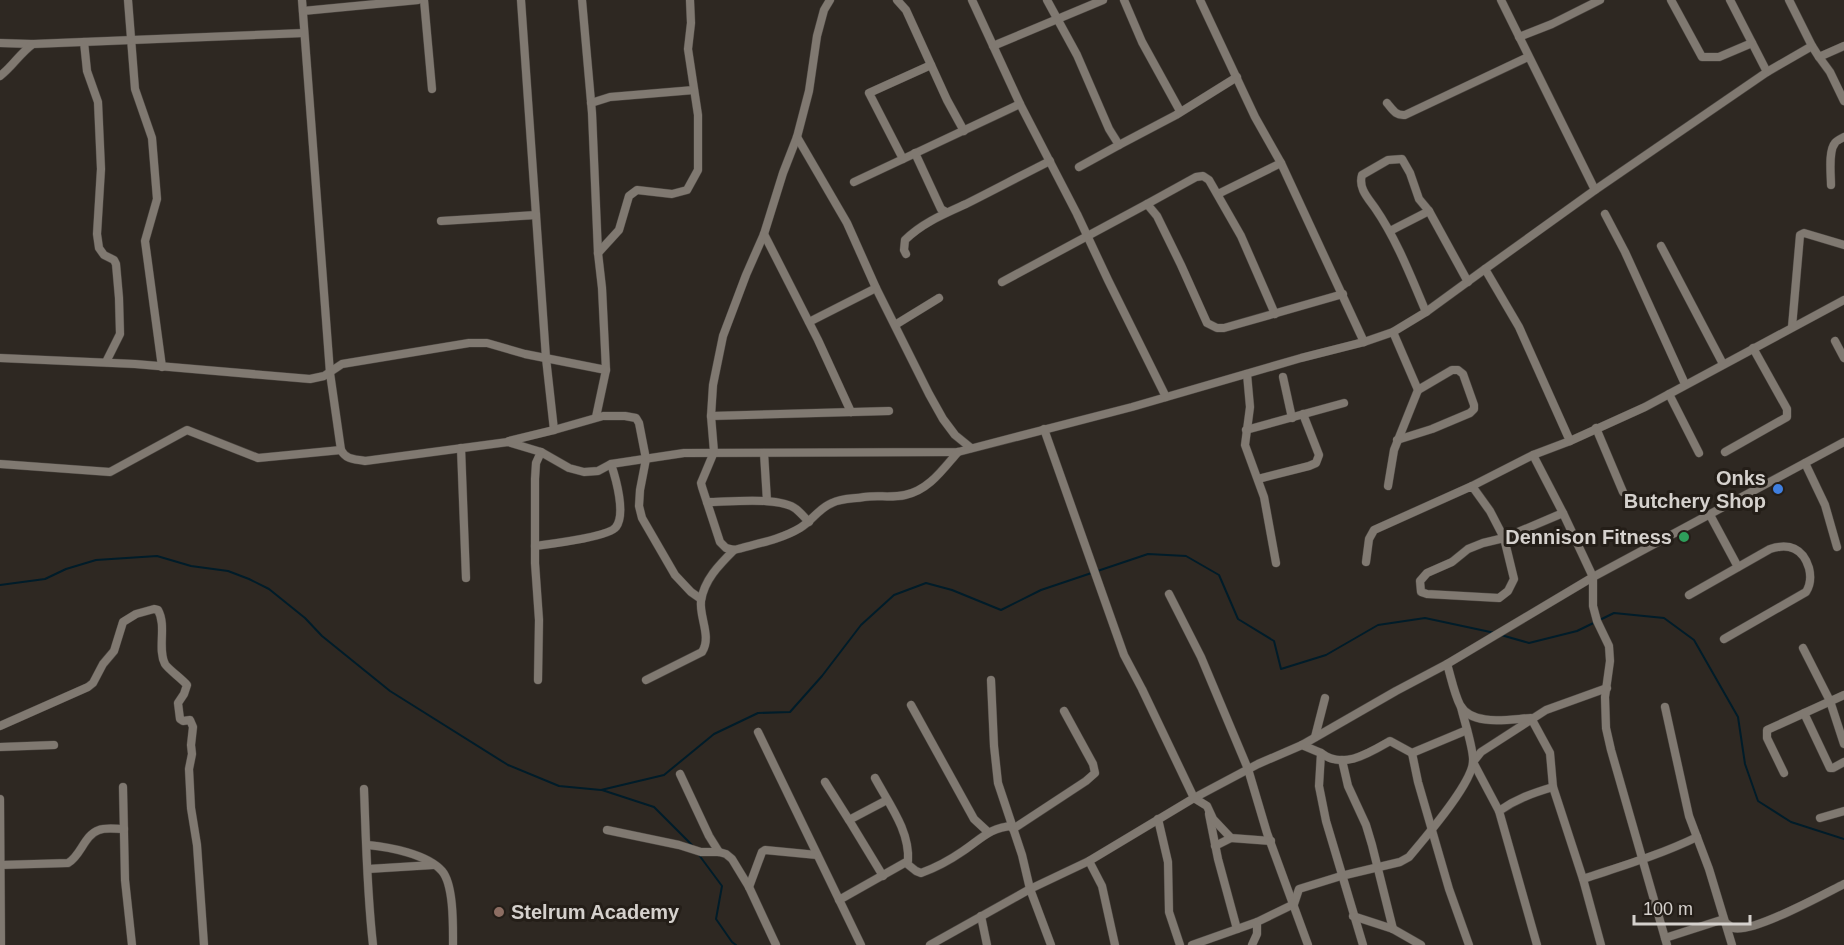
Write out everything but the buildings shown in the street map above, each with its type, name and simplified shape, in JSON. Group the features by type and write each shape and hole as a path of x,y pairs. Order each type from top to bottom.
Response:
{"street":[{"path":"128,0 135,88 152,138 157,199 145,241 162,367"},
{"path":"302,0 330,373 341,450 344,456 348,459 365,461 508,442 596,417 611,415 636,418 646,459 639,498 642,518 675,575 701,599"},
{"path":"303,11 418,0"},
{"path":"424,0 432,89"},
{"path":"521,0 546,358 554,430"},
{"path":"582,0 591,103 606,370 596,417"},
{"path":"598,252 619,230 629,196 638,190 672,194 687,190 698,170 698,115 688,49 691,23 690,0"},
{"path":"734,550 726,548 720,542 701,483 714,452 711,416 713,385 723,336 764,234 797,137 808,91 817,36 824,10 830,0"},
{"path":"897,0 906,10 947,100 964,131"},
{"path":"972,0 1020,104 1166,397"},
{"path":"1047,0 1077,55 1109,129 1119,145"},
{"path":"993,46 1103,0"},
{"path":"1124,0 1142,42 1180,111"},
{"path":"1200,0 1255,117 1281,163 1364,342"},
{"path":"1501,0 1595,190"},
{"path":"1671,0 1702,57 1719,57 1752,43"},
{"path":"1730,0 1767,72"},
{"path":"1789,0 1844,101"},
{"path":"1519,37 1552,24 1597,1"},
{"path":"0,43 33,44 304,33"},
{"path":"84,42 87,71 98,102 101,169 97,234 100,252 116,264 119,298 120,334 106,362"},
{"path":"0,76 24,50 33,44"},
{"path":"508,442 541,452 569,468 584,472 598,471 611,464 684,453 958,452 1132,407 1364,342 1393,332 1426,312 1595,190 1767,72 1812,45"},
{"path":"1820,57 1844,46"},
{"path":"1388,103 1395,114 1406,115 1528,57"},
{"path":"903,159 869,93 931,65"},
{"path":"1079,167 1237,77"},
{"path":"591,103 610,97 694,90"},
{"path":"854,182 1020,104"},
{"path":"797,137 847,223 876,288 943,419 955,435 971,448"},
{"path":"1831,185 1833,147 1836,141 1844,137"},
{"path":"915,153 941,209 946,212"},
{"path":"1426,312 1390,231 1364,192 1362,175 1388,160 1402,159 1410,173 1419,199 1429,211 1467,282"},
{"path":"906,254 905,240 912,232 946,212 1050,161"},
{"path":"1218,194 1281,163"},
{"path":"1002,282 1184,183 1203,176 1209,180 1218,194 1240,236 1275,314"},
{"path":"1147,204 1157,216 1207,323 1217,328 1224,328 1342,294"},
{"path":"1390,231 1429,211"},
{"path":"1605,214 1625,252 1685,384"},
{"path":"441,221 536,215"},
{"path":"1792,327 1800,236 1804,233 1811,234 1844,245"},
{"path":"764,234 851,412"},
{"path":"1661,246 1723,364"},
{"path":"1485,269 1519,327 1570,441"},
{"path":"809,322 876,288"},
{"path":"895,325 939,298"},
{"path":"1366,562 1369,539 1374,530 1669,394 1844,300"},
{"path":"1393,332 1418,390"},
{"path":"1835,341 1844,358"},
{"path":"0,358 106,362 309,379 319,378 342,364 469,343 488,343 606,370"},
{"path":"1725,452 1787,417 1787,409 1753,348"},
{"path":"1388,486 1391,461 1397,440 1418,390 1452,370 1458,370 1463,374 1474,405 1470,413 1432,429 1397,440"},
{"path":"1247,374 1250,407 1245,445 1258,479 1271,528 1276,563"},
{"path":"1283,376 1292,418"},
{"path":"1669,394 1699,453"},
{"path":"1246,430 1344,403"},
{"path":"711,416 889,411"},
{"path":"1258,479 1316,463 1319,455 1303,414"},
{"path":"1596,428 1623,492"},
{"path":"1044,429 1124,656 1143,689 1194,798 1207,806 1213,819 1231,838"},
{"path":"0,464 110,472 187,430 258,458 341,450"},
{"path":"930,945 1030,889 1089,861 1194,798 1248,769 1302,746 1447,664 1593,577 1844,442"},
{"path":"460,448 466,578"},
{"path":"538,681 539,620 535,546 535,478 536,463 541,452"},
{"path":"646,680 702,652 705,647 701,599 713,572 734,550 785,535 809,522 824,507 842,499 904,495 920,489 934,480 958,452"},
{"path":"764,453 768,501"},
{"path":"1533,455 1593,577 1593,606 1597,621 1609,646 1610,661 1605,697 1606,728 1666,941 1713,921 1721,920 1730,927 1736,928 1758,924 1844,884"},
{"path":"1805,463 1825,505 1837,547"},
{"path":"535,546 592,537 613,531 618,526 621,516 617,484 611,464"},
{"path":"1472,486 1490,511 1504,538 1514,579 1508,591 1499,598 1421,592 1420,581 1427,573 1452,562 1468,549 1504,538 1563,513"},
{"path":"707,502 768,501 794,507 809,522"},
{"path":"1710,515 1738,567"},
{"path":"1689,595 1778,546 1798,550 1804,554 1810,573 1810,584 1806,592 1724,639"},
{"path":"1169,594 1200,657 1248,769 1308,945"},
{"path":"0,726 88,687 114,651 123,622 135,614 158,610 162,621 165,664 187,685 177,703 180,719 190,720 193,727 189,769 204,945"},
{"path":"1803,648 1830,701 1844,744"},
{"path":"1447,664 1461,706 1473,762 1499,812 1537,945"},
{"path":"992,680 994,746 999,783 1030,889 1051,945"},
{"path":"1192,945 1257,922 1294,904 1299,889 1341,876 1379,871 1409,857 1459,791 1473,762 1481,753 1546,710 1607,687"},
{"path":"1784,773 1767,738 1767,730 1844,695"},
{"path":"1315,737 1324,698"},
{"path":"911,705 974,819 988,832"},
{"path":"1461,706 1469,716 1477,719 1531,718"},
{"path":"1665,707 1689,816 1732,945"},
{"path":"906,863 921,873 939,865 962,853 988,832 1001,826 1013,827 1095,774 1093,764 1064,711"},
{"path":"1804,713 1830,768 1844,762"},
{"path":"1531,718 1550,753 1553,787 1601,945"},
{"path":"1412,753 1467,730"},
{"path":"758,732 861,945"},
{"path":"1302,746 1321,753 1328,759 1349,761 1390,741 1412,753 1418,782 1449,889 1469,945"},
{"path":"0,747 54,745"},
{"path":"1321,753 1319,786 1326,821 1363,945"},
{"path":"1342,760 1348,786 1365,825 1379,871 1393,929"},
{"path":"680,774 719,852"},
{"path":"839,900 908,861 903,829 876,778"},
{"path":"825,782 883,876"},
{"path":"123,787 126,880 132,945"},
{"path":"1499,812 1523,796 1553,787"},
{"path":"364,789 368,844 368,897 373,945"},
{"path":"0,799 1,945"},
{"path":"849,820 887,800"},
{"path":"1207,806 1237,929"},
{"path":"1820,818 1844,812"},
{"path":"1158,819 1168,862 1169,912 1179,945"},
{"path":"0,865 68,862 73,860 90,836 99,830 124,829"},
{"path":"607,830 679,845 701,852 719,852 732,859 749,886 776,945"},
{"path":"1582,879 1674,849 1697,837"},
{"path":"1215,846 1231,838 1271,841"},
{"path":"368,844 393,848 415,855 442,871 448,880 453,911 453,945"},
{"path":"749,886 765,849 818,855"},
{"path":"1089,861 1102,886 1115,945"},
{"path":"368,869 434,865"},
{"path":"981,916 987,945"},
{"path":"1353,916 1393,929 1421,945"},
{"path":"1252,945 1257,934 1257,922"}],"waterway":[{"path":"0,585 45,579 66,569 96,560 157,556 191,566 228,571 269,589 390,691 508,765 559,786 601,790 664,775 714,734 758,713 790,712 822,676 861,625 894,595 926,583 952,590 1001,610 1041,590 1148,554 1186,556 1219,575 1238,619 1274,641 1281,669 1326,655 1378,625 1425,618 1495,633"},
{"path":"1501,635 1529,643 1577,631 1614,613 1664,618 1694,640 1738,717 1745,764 1758,801 1791,822 1844,839"},
{"path":"602,790 654,807 692,845"},
{"path":"699,855 722,886 716,919 736,945"}],"place":[{"name":"Onks Butchery Shop","path":"1778,489"},
{"name":"Dennison Fitness","path":"1684,537"},
{"name":"Stelrum Academy","path":"499,912"}]}
